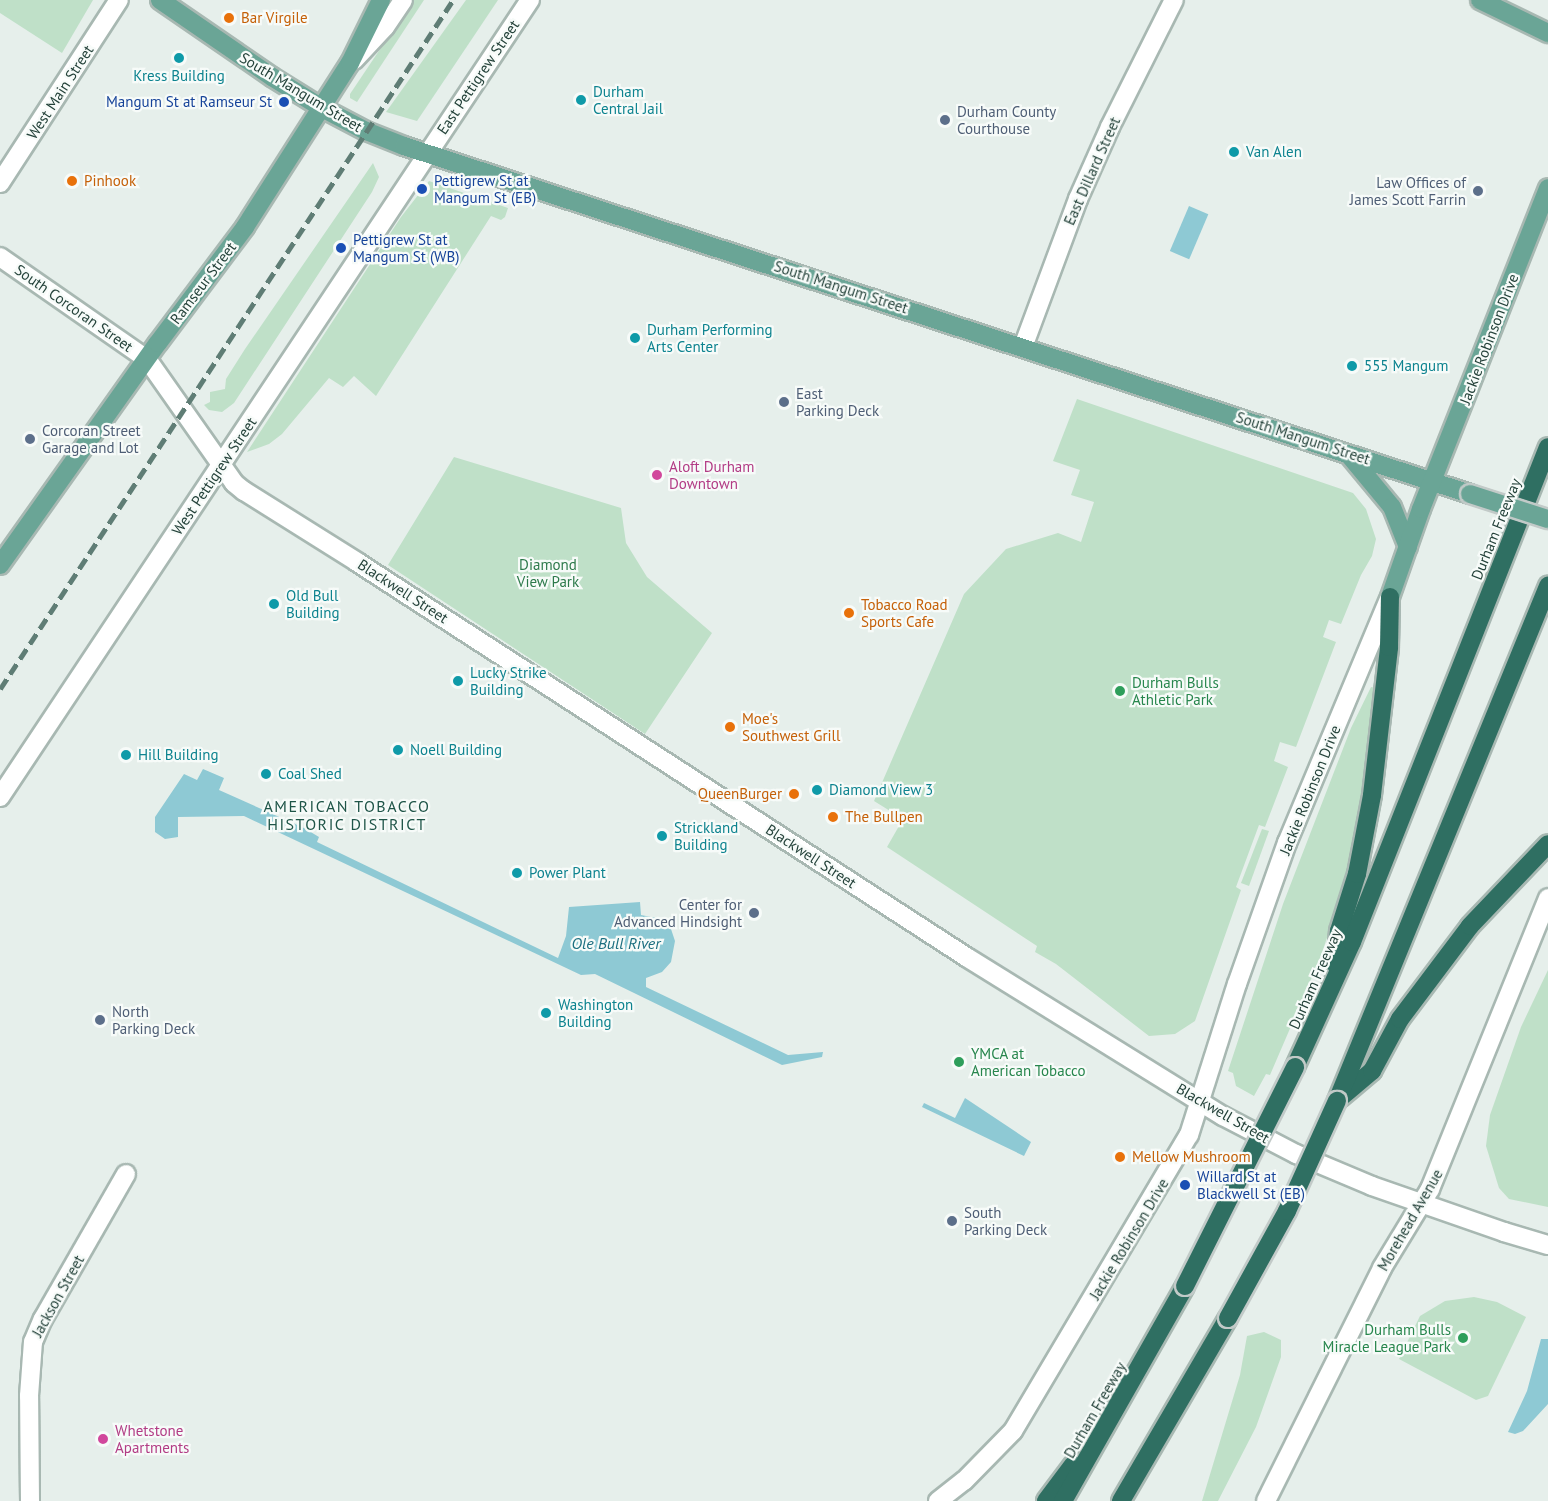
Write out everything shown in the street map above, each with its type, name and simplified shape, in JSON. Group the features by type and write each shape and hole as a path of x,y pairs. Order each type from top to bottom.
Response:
{"highway":[{"name":"Durham Freeway","path":"1064,1501 1185,1286 1334,984 1548,447"},
{"path":"1121,1501 1228,1318 1287,1211 1337,1101 1548,586"},
{"path":"1334,984 1340,931 1357,874 1372,795 1389,647 1390,597"},
{"path":"1337,1101 1372,1071 1400,1019 1447,955 1470,926 1548,843"},
{"path":"1046,1501 1120,1401"}],"main road":[{"name":"South Mangum Street","path":"160,0 272,77 322,108 366,131 426,153 1548,519"},
{"path":"350,63 381,0"},
{"path":"1480,0 1548,33"},
{"name":"Ramseur Street","path":"0,565 147,359 245,227 350,63"},
{"name":"Jackie Robinson Drive","path":"1390,597 1548,188"},
{"path":"1348,454 1392,507 1408,547"}],"street":[{"name":"West Main Street","path":"0,183 119,0"},
{"name":"Ramseur Street","path":"350,63 385,27 403,0"},
{"name":"East Pettigrew Street","path":"426,153 530,0"},
{"name":"East Dillard Street","path":"1023,347 1078,199 1110,127 1174,0"},
{"name":"West Pettigrew Street","path":"0,797 426,153"},
{"name":"South Corcoran Street","path":"0,257 147,359"},
{"name":"Blackwell Street","path":"147,359 221,464 244,491 968,958 1202,1101 1296,1154 1372,1186 1548,1245"},
{"name":"Jackie Robinson Drive","path":"938,1501 964,1481 1013,1431 1168,1174 1189,1135 1202,1101 1237,984 1287,843 1390,597"},
{"name":"Morehead Avenue","path":"1266,1501 1382,1268 1422,1203 1446,1154 1548,898"},
{"name":"Jackson Street","path":"30,1501 28,1396 33,1342 43,1319 126,1174"}],"green space":[{"path":"0,0 93,0 62,53 0,13"},
{"path":"413,0 424,0 357,102 350,98 350,94"},
{"path":"466,0 498,0 417,121 386,112"},
{"path":"373,163 379,177 372,192 234,403 222,412 209,410 204,405 210,402 210,392 225,389 226,379 245,349"},
{"path":"429,181 508,208 505,217 501,220 491,216 376,396 354,376 343,387 329,378 282,434 269,444 247,452 401,217"},
{"name":"Durham Bulls Athletic Park","path":"1077,399 1353,493 1366,509 1376,539 1372,556 1361,575 1341,624 1329,620 1323,637 1336,642 1296,747 1280,742 1274,761 1288,767 1265,827 1259,825 1236,887 1241,890 1195,1021 1175,1034 1149,1036 1056,964 1035,952 1037,946 887,847 903,819 874,801 964,594 1006,549 1058,533 1081,542 1094,502 1071,495 1080,470 1053,461"},
{"name":"Diamond View Park","path":"454,457 621,508 626,543 647,577 712,633 645,734 388,565"},
{"path":"1371,687 1376,688 1367,780 1348,873 1322,953 1304,996 1270,1075 1266,1074 1254,1096 1236,1086 1233,1073 1228,1071 1283,904 1351,728"},
{"path":"1262,829 1269,831 1249,886 1241,883"},
{"path":"1548,970 1548,1207 1509,1199 1499,1188 1486,1146 1490,1115 1521,1027"},
{"name":"Durham Bulls Miracle League Park","path":"1474,1297 1497,1302 1526,1317 1488,1396 1476,1400 1399,1359 1420,1316 1445,1301"},
{"path":"1264,1332 1281,1340 1281,1357 1256,1427 1218,1501 1202,1501 1240,1375 1247,1336"}],"water":[{"path":"1189,206 1208,214 1189,259 1170,251"},
{"name":"Ole Bull River","path":"203,769 224,778 219,790 304,828 319,837 317,842 558,958 566,936 569,907 640,902 641,915 661,919 671,929 675,941 671,962 662,972 646,978 646,987 788,1055 823,1052 822,1057 782,1065 595,974 581,975 244,816 178,817 178,837 165,839 155,832 155,817 184,774 197,780"},
{"path":"965,1098 1031,1142 1024,1156 922,1107 924,1103 955,1118"},
{"path":"1541,1339 1548,1339 1548,1404 1523,1431 1515,1434 1508,1432 1527,1391"}],"railway":[{"path":"0,689 453,0"}],"place":[{"name":"Bar Virgile","path":"229,18"},
{"name":"Kress Building","path":"179,58"},
{"name":"Durham Central Jail","path":"581,100"},
{"name":"Mangum St at Ramseur St","path":"284,102"},
{"name":"Durham County Courthouse","path":"945,120"},
{"name":"Van Alen","path":"1234,152"},
{"name":"Pinhook","path":"72,181"},
{"name":"Pettigrew St at Mangum St (EB)","path":"422,189"},
{"name":"Law Offices of James Scott Farrin","path":"1478,191"},
{"name":"Pettigrew St at Mangum St (WB)","path":"341,248"},
{"name":"Durham Performing Arts Center","path":"635,338"},
{"name":"555 Mangum","path":"1352,366"},
{"name":"East Parking Deck","path":"784,402"},
{"name":"Corcoran Street Garage and Lot","path":"30,439"},
{"name":"Aloft Durham Downtown","path":"657,475"},
{"name":"Old Bull Building","path":"274,604"},
{"name":"Tobacco Road Sports Cafe","path":"849,613"},
{"name":"Lucky Strike Building","path":"458,681"},
{"name":"Durham Bulls Athletic Park","path":"1120,691"},
{"name":"Moe's Southwest Grill","path":"730,727"},
{"name":"Noell Building","path":"398,750"},
{"name":"Hill Building","path":"126,755"},
{"name":"Coal Shed","path":"266,774"},
{"name":"Diamond View 3","path":"817,790"},
{"name":"QueenBurger","path":"794,794"},
{"name":"The Bullpen","path":"833,817"},
{"name":"Strickland Building","path":"662,836"},
{"name":"Power Plant","path":"517,873"},
{"name":"Center for Advanced Hindsight","path":"754,913"},
{"name":"Washington Building","path":"546,1013"},
{"name":"North Parking Deck","path":"100,1020"},
{"name":"YMCA at American Tobacco","path":"959,1062"},
{"name":"Mellow Mushroom","path":"1120,1157"},
{"name":"Willard St at Blackwell St (EB)","path":"1185,1185"},
{"name":"South Parking Deck","path":"952,1221"},
{"name":"Durham Bulls Miracle League Park","path":"1463,1338"},
{"name":"Whetstone Apartments","path":"103,1439"}],"district":[{"name":"AMERICAN TOBACCO HISTORIC DISTRICT","path":"347,815"}]}
